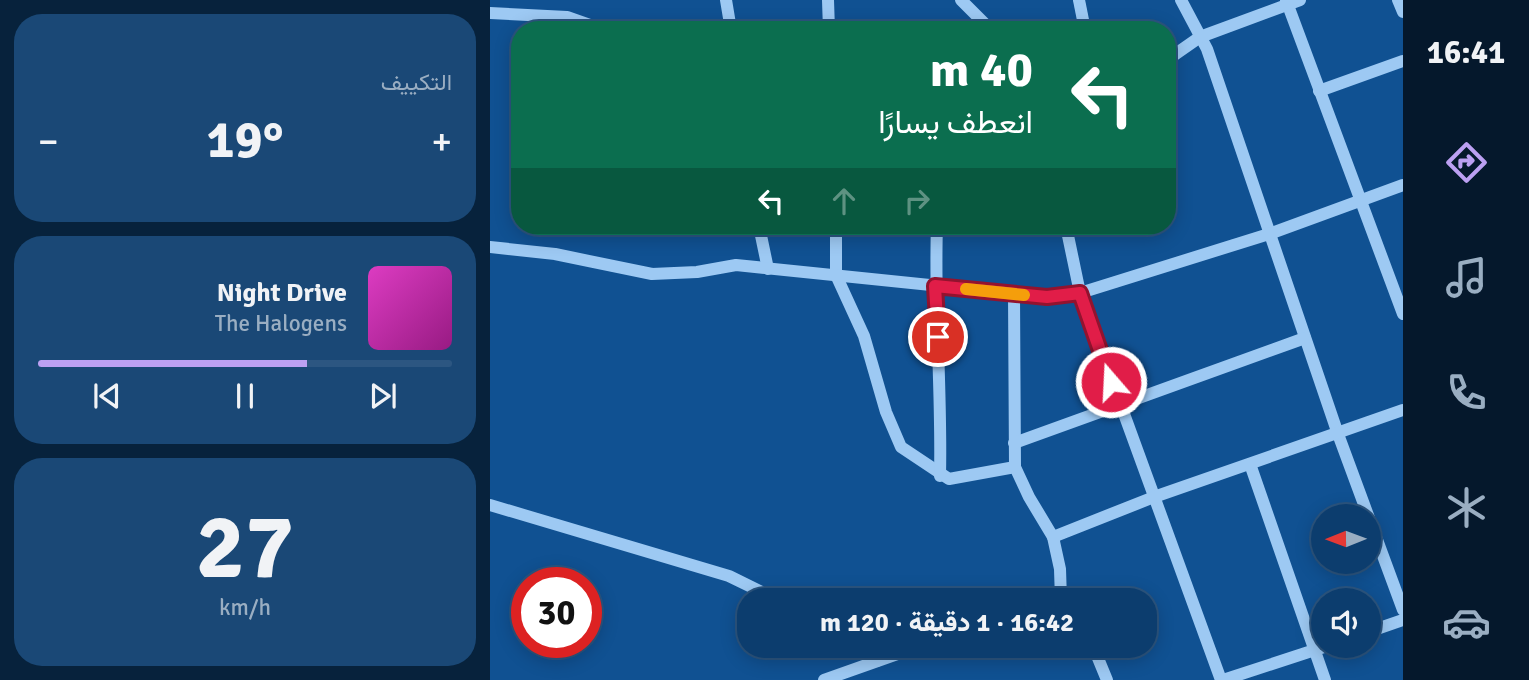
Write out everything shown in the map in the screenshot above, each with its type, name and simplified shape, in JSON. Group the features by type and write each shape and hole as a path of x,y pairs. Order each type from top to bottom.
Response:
{"street":[{"path":"726,0 730,21"},
{"path":"828,0 829,21"},
{"path":"961,0 982,21"},
{"path":"1079,0 1083,21"},
{"path":"1181,0 1200,37 1338,434 1403,610"},
{"path":"1398,0 1403,12"},
{"path":"1176,54 1200,37 1291,2 1319,91 1403,314"},
{"path":"490,13 567,17 578,21"},
{"path":"1319,91 1403,61"},
{"path":"490,247 555,254 652,274 697,272 736,265 1047,297 1080,293 1269,234 1403,185"},
{"path":"761,235 768,269"},
{"path":"836,235 836,275 864,336 886,412 901,447 940,477 959,480 1015,467"},
{"path":"937,235 935,286 941,414 940,477"},
{"path":"1068,235 1080,293 1222,680 1311,651"},
{"path":"1014,294 1015,467 1021,484 1053,537 1060,569 1061,588"},
{"path":"1014,443 1305,338"},
{"path":"1053,537 1154,497 1403,410"},
{"path":"1250,464 1311,622"},
{"path":"490,505 729,576 754,588"},
{"path":"1381,628 1403,621"},
{"path":"872,658 877,661"},
{"path":"824,680 886,658"},
{"path":"1098,658 1107,680"},
{"path":"1322,658 1325,680"}],"slow traffic":[{"path":"966,289 1024,295"}],"route":[{"path":"938,337 935,286 1047,297 1080,293 1111,382"}]}
